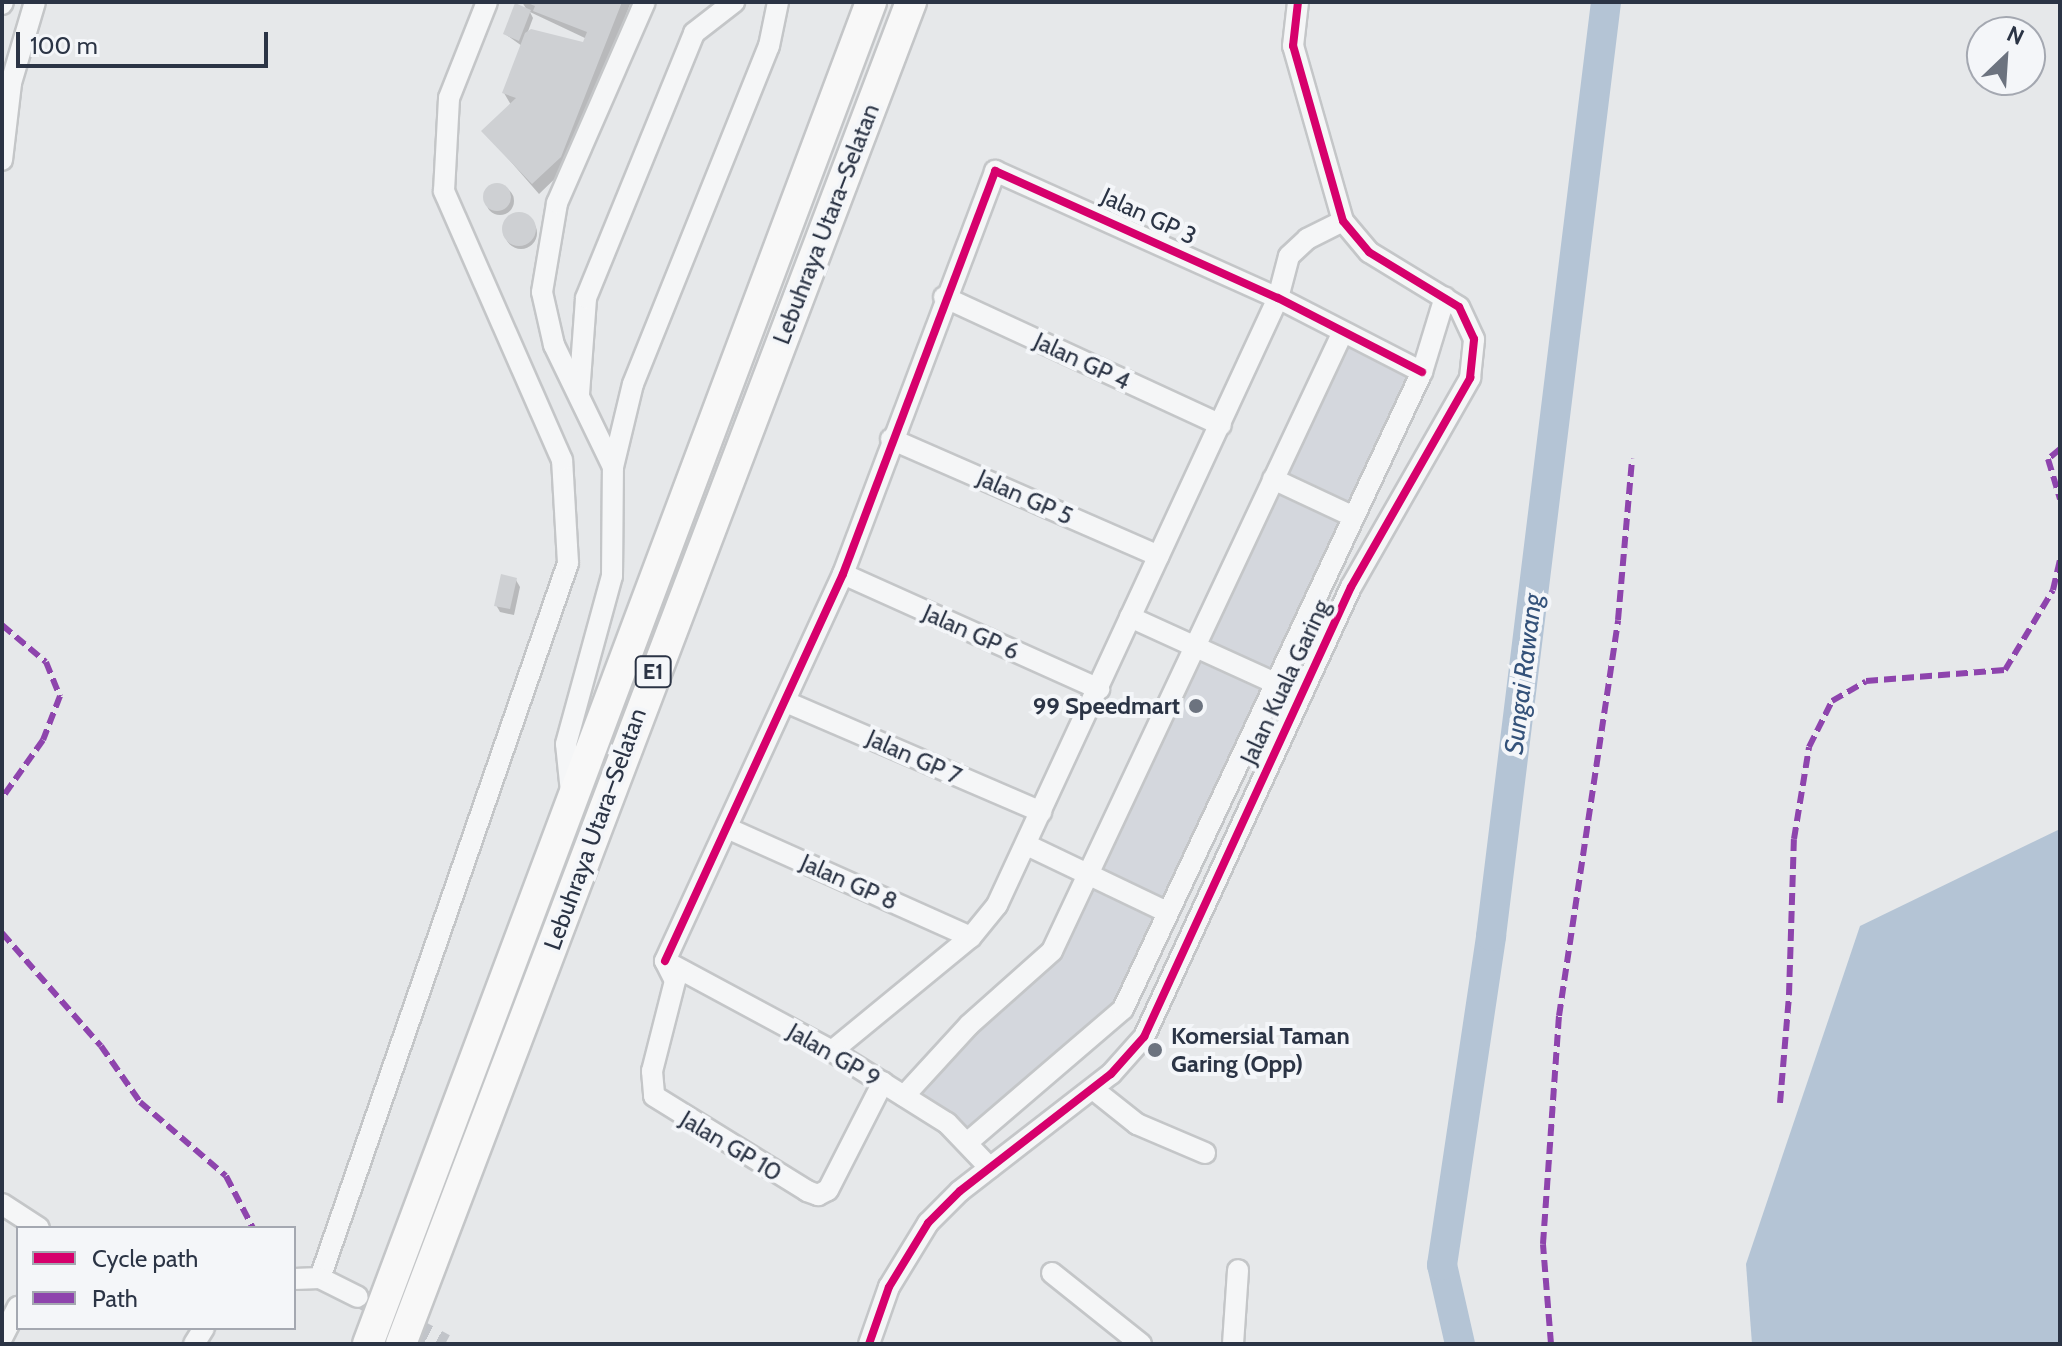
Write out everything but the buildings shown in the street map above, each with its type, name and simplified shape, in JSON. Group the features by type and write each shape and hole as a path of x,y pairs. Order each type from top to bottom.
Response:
{"highway":[{"name":"Lebuhraya Utara–Selatan","path":"368,1344 571,792 871,2"},
{"name":"Lebuhraya Utara–Selatan","path":"401,1344 911,2"}],"street":[{"path":"2,160 11,83 35,2"},
{"path":"320,1278 568,563 562,460 444,191 449,98 487,2"},
{"path":"613,467 554,345 542,292 557,203 645,2"},
{"path":"579,398 586,298 694,33 734,2"},
{"path":"571,792 566,744 612,576 613,467 633,384 769,46 778,2"},
{"name":"Jalan Kuala Garing","path":"876,1340 904,1257 928,1223 990,1168 1126,1060 1158,1012 1351,587 1470,378 1474,339 1464,315 1445,297 1369,252 1343,221 1293,46 1298,2"},
{"name":"Jalan GP 3","path":"944,297 989,180 995,171 1003,171 1278,298 1342,334 1422,372"},
{"path":"832,1051 971,937 997,905 1221,425 1278,298 1289,256 1343,221"},
{"path":"665,961 843,574 944,297"},
{"name":"Jalan GP 4","path":"944,297 1221,425"},
{"path":"968,1142 1123,1009 1422,372 1445,297"},
{"path":"904,1096 969,1025 1052,951 1342,334"},
{"name":"Jalan GP 5","path":"891,439 1159,556"},
{"path":"1273,479 1354,517"},
{"name":"Jalan GP 6","path":"843,574 1099,689"},
{"path":"1130,617 1277,684"},
{"name":"Jalan GP 7","path":"786,702 1041,812"},
{"name":"Jalan GP 8","path":"727,828 971,937"},
{"path":"1027,845 1167,912"},
{"name":"Jalan GP 9","path":"665,961 883,1082 968,1142 990,1168"},
{"name":"Jalan GP 10","path":"665,961 675,981 652,1071 654,1096 807,1191 818,1195 828,1190 883,1082"},
{"path":"1093,1089 1137,1124 1205,1153"},
{"path":"2,1204 36,1226"},
{"path":"1233,1344 1238,1270"},
{"path":"1052,1273 1141,1344"},
{"path":"296,1279 320,1278 358,1297"},
{"path":"2,1338 16,1311"}],"shaded area":[{"path":"1343,342 1415,376 1120,1006 972,1133 912,1093 1056,953"}],"water":[{"path":"2060,829 2060,1344 1752,1344 1746,1264 1860,926"}],"waterway":[{"name":"Sungai Rawang","path":"1460,1344 1442,1265 1491,936 1606,2"}],"tunnel":[{"path":"358,1297 445,1344"}],"marked path":[{"path":"2060,449 2048,459 2060,499"},
{"path":"1551,1344 1543,1244 1559,1016 1618,620 1632,459"},
{"path":"1780,1103 1789,995 1794,839 1809,747 1832,701 1866,681 2005,670 2053,590 2060,559"},
{"path":"2,625 46,662 60,696 43,740 2,798"},
{"path":"2,933 101,1046 140,1102 226,1176 252,1226"}],"cycle path":[{"path":"869,1344 889,1287 928,1223 960,1191 1111,1074 1144,1037 1351,587 1470,378 1474,339 1459,307 1369,252 1343,221 1293,46 1298,2"},
{"path":"665,961 843,574 995,171 1278,298 1422,372"}],"place":[{"name":"99 Speedmart","path":"1196,706"},
{"name":"Komersial Taman Garing (Opp)","path":"1155,1050"}]}
